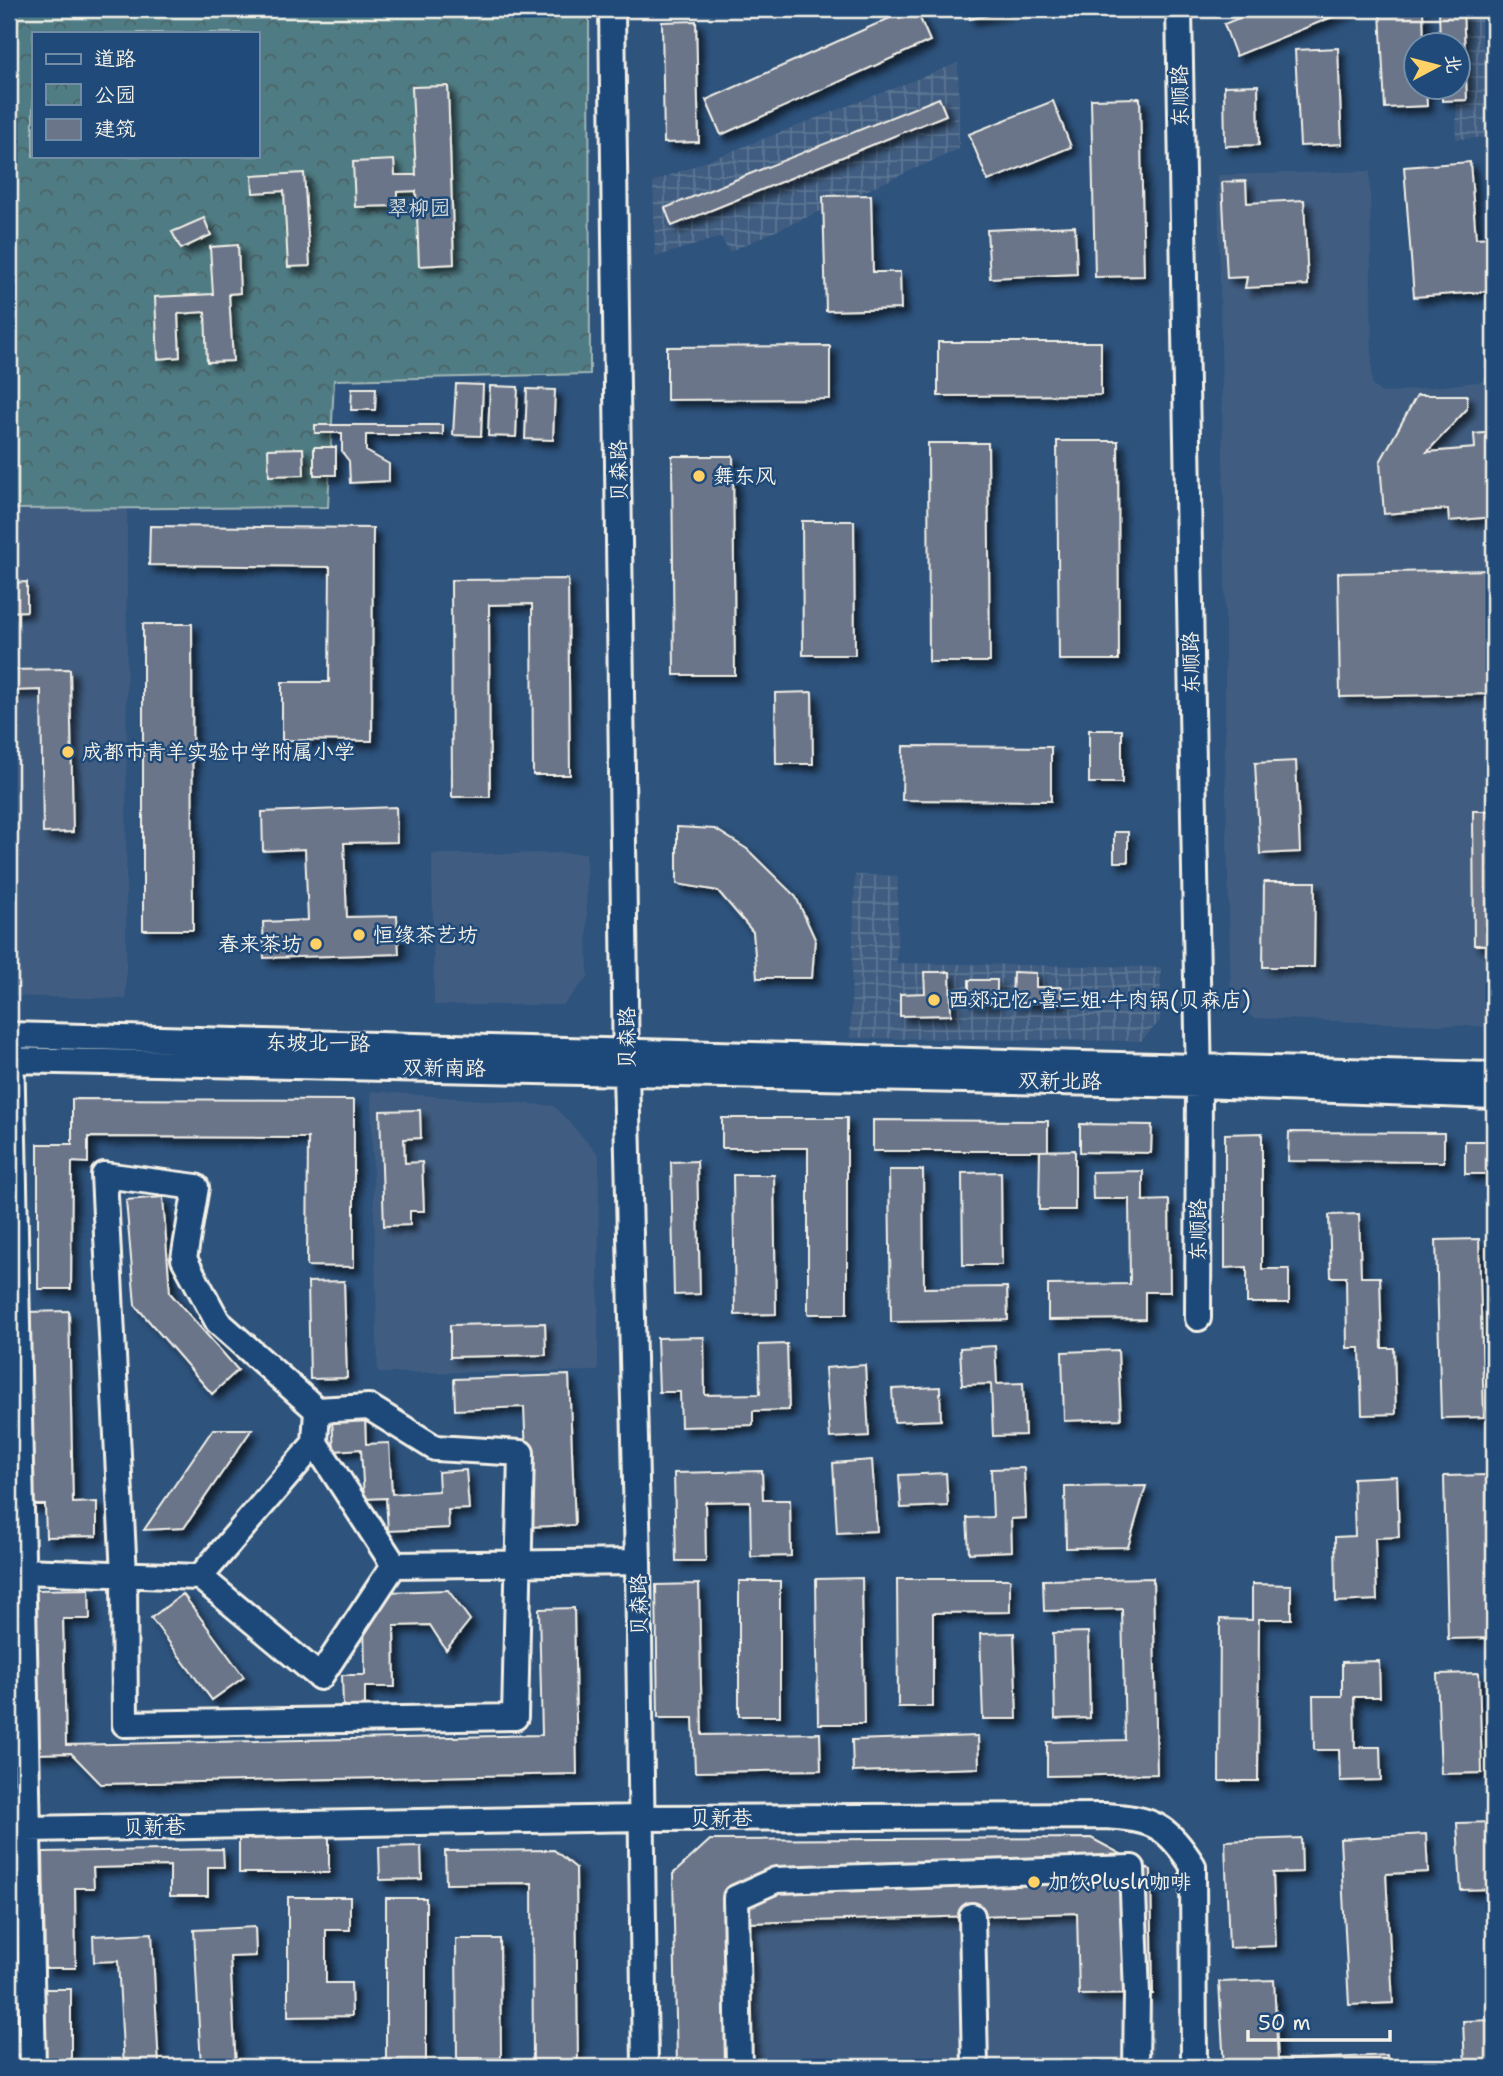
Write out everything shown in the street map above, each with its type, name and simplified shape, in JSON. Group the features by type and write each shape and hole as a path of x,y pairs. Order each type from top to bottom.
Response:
{"street":[{"name":"贝森路","path":"612,9 645,2067"},
{"name":"东顺路","path":"1178,9 1198,1075 1198,1318"},
{"name":"东坡北一路","path":"10,1035 627,1061"},
{"path":"10,1035 33,2067"},
{"name":"双新南路","path":"10,1060 627,1061"},
{"name":"双新北路","path":"627,1061 1198,1075 1494,1074"},
{"name":"双新北路","path":"1198,1075 1494,1096"},
{"path":"104,1175 196,1187 184,1259 218,1322 317,1410 369,1407 435,1448 521,1453 518,1563 515,1717 125,1724 124,1575 104,1175"},
{"path":"317,1410 315,1443 394,1565"},
{"path":"200,1577 315,1443"},
{"path":"394,1565 638,1562"},
{"path":"22,1571 200,1577 320,1677 394,1565"},
{"name":"贝新巷","path":"28,1829 642,1818 1105,1815 1135,1818 1163,1828 1179,1844 1193,1866 1194,2067"},
{"path":"739,2067 736,1898 776,1880 1132,1868 1137,1994 1136,2067"},
{"path":"972,1916 975,2067"}],"shaded area":[{"path":"1454,9 1494,9 1494,137 1456,139 1457,102 1472,102 1472,32 1455,32"},
{"path":"958,63 959,149 729,252 721,237 655,257 653,182"},
{"path":"1370,171 1372,385 1382,393 1494,380 1494,1027 1253,1018 1231,999 1218,175"},
{"name":"成都市青羊实验中学附属小学","path":"127,508 126,999 9,996 9,509"},
{"path":"586,853 588,977 563,1005 434,1005 432,854"},
{"path":"855,875 898,876 897,963 1161,967 1160,1021 1141,1041 850,1038"},
{"path":"371,1091 554,1106 599,1155 598,1371 378,1373"},
{"path":"1091,1838 1151,1870 1154,2067 677,2067 673,1874 710,1840"}],"green space":[{"name":"翠柳园","path":"9,9 589,9 590,374 334,380 328,507 9,509"}],"building":[{"path":"910,9 916,9 930,41 721,135 706,100"},
{"path":"967,9 1012,9 1012,10 970,19"},
{"path":"1261,9 1352,9 1236,56 1224,24"},
{"path":"1439,9 1463,9 1464,32 1440,32"},
{"path":"1423,10 1424,32 1402,32 1402,102 1427,102 1427,106 1385,108 1380,12"},
{"path":"696,21 699,142 664,143 662,22"},
{"path":"1338,48 1342,144 1300,146 1295,50"},
{"path":"1258,85 1259,145 1225,146 1224,86"},
{"path":"448,86 454,264 419,266 416,191 397,192 397,206 355,207 353,162 394,160 395,175 416,175 412,87"},
{"path":"939,98 946,115 672,226 665,208"},
{"path":"1140,98 1144,276 1095,277 1091,99"},
{"path":"1053,101 1071,147 988,181 969,134"},
{"path":"1470,162 1476,238 1494,237 1494,291 1414,297 1404,167"},
{"path":"304,173 310,266 288,267 284,191 253,193 252,176"},
{"path":"1246,181 1247,203 1304,200 1308,285 1245,288 1247,277 1227,278 1222,182"},
{"path":"871,195 873,272 900,272 901,309 826,311 823,196"},
{"path":"204,218 211,235 181,249 172,232"},
{"path":"1075,226 1077,274 990,278 987,230"},
{"path":"238,245 240,293 229,294 233,361 207,362 205,312 178,314 180,357 158,359 155,297 213,294 210,247"},
{"path":"938,342 1101,342 1101,395 938,396"},
{"path":"830,346 830,399 667,400 667,347"},
{"path":"456,384 483,385 481,436 453,435"},
{"path":"490,386 518,387 516,437 488,436"},
{"path":"352,388 376,388 375,410 351,410"},
{"path":"527,389 555,390 553,440 525,439"},
{"path":"1417,395 1467,395 1467,409 1427,452 1475,448 1474,434 1494,432 1494,517 1449,521 1448,509 1384,514 1380,462"},
{"path":"315,425 443,425 443,435 366,435 366,451 389,464 389,481 350,483 349,461 342,452 342,433 315,433"},
{"path":"1057,441 1118,441 1119,660 1059,660"},
{"path":"928,443 988,443 990,662 929,662"},
{"path":"314,447 336,447 336,475 314,475"},
{"path":"303,448 304,475 269,476 268,449"},
{"path":"672,456 733,456 735,675 674,675"},
{"path":"802,521 854,521 855,655 803,655"},
{"path":"150,526 373,528 372,741 282,740 282,682 329,682 330,567 149,565"},
{"path":"1494,570 1494,694 1340,697 1338,573"},
{"path":"568,579 570,775 533,775 532,604 489,605 490,797 452,797 451,580"},
{"path":"27,582 27,611 9,612 9,583"},
{"path":"143,624 192,624 193,930 143,930"},
{"path":"70,669 73,832 43,833 41,690 9,691 9,670"},
{"path":"812,692 813,764 776,764 775,693"},
{"path":"1089,730 1122,730 1122,783 1089,783"},
{"path":"903,746 1051,747 1051,801 902,800"},
{"path":"1296,761 1300,852 1260,854 1255,763"},
{"path":"396,807 397,842 344,843 347,917 397,916 399,954 264,958 263,922 308,920 305,849 263,851 262,812"},
{"path":"1473,811 1494,811 1494,945 1474,945"},
{"path":"677,827 715,829 747,849 796,897 815,939 812,978 757,978 753,932 718,891 677,884"},
{"path":"1114,832 1128,832 1128,862 1114,862"},
{"path":"1264,882 1315,882 1314,967 1263,967"},
{"path":"924,972 950,972 951,1015 900,1016 900,994 925,993"},
{"path":"1013,972 1036,973 1036,987 1062,987 1061,1003 1012,1003"},
{"path":"969,980 997,980 997,1003 969,1002"},
{"path":"72,1099 354,1100 354,1267 307,1266 308,1138 88,1137 88,1163 72,1162 71,1289 38,1289 38,1144 72,1144"},
{"path":"420,1110 421,1138 404,1139 405,1163 422,1162 424,1211 410,1211 410,1225 384,1226 380,1111"},
{"path":"722,1118 847,1118 847,1314 808,1314 808,1148 722,1148"},
{"path":"873,1120 1048,1121 1048,1151 873,1151"},
{"path":"1080,1124 1152,1125 1151,1153 1080,1152"},
{"path":"1289,1132 1444,1133 1444,1162 1288,1161"},
{"path":"1262,1133 1262,1269 1289,1269 1289,1303 1247,1303 1247,1267 1225,1268 1225,1134"},
{"path":"1465,1141 1494,1141 1494,1174 1465,1174"},
{"path":"1075,1150 1075,1210 1039,1210 1040,1151"},
{"path":"697,1161 700,1294 674,1295 671,1162"},
{"path":"889,1170 923,1170 924,1288 1007,1287 1008,1320 891,1322"},
{"path":"1143,1171 1143,1201 1169,1200 1170,1292 1145,1292 1145,1319 1048,1320 1048,1285 1130,1284 1129,1199 1093,1199 1092,1172"},
{"path":"1001,1172 1002,1265 963,1265 962,1173"},
{"path":"733,1175 774,1175 776,1314 735,1315"},
{"path":"163,1197 170,1293 238,1370 212,1394 135,1305 126,1200"},
{"path":"1359,1214 1361,1277 1380,1277 1382,1348 1394,1348 1396,1414 1362,1415 1360,1348 1347,1348 1346,1277 1331,1277 1329,1215"},
{"path":"1479,1239 1484,1417 1441,1418 1436,1240"},
{"path":"344,1281 347,1378 310,1379 308,1282"},
{"path":"69,1311 73,1503 97,1502 97,1536 46,1537 45,1505 30,1505 26,1312"},
{"path":"545,1323 546,1355 450,1357 450,1325"},
{"path":"704,1337 705,1395 760,1394 759,1345 787,1344 789,1410 753,1411 753,1425 681,1427 680,1392 659,1392 657,1338"},
{"path":"995,1346 997,1384 1023,1383 1025,1435 993,1436 991,1384 962,1385 960,1348"},
{"path":"1118,1350 1121,1419 1064,1421 1062,1352"},
{"path":"865,1365 869,1436 830,1438 825,1368"},
{"path":"569,1375 575,1525 529,1527 524,1407 455,1410 454,1379"},
{"path":"940,1387 941,1420 894,1422 892,1389"},
{"path":"365,1417 366,1444 389,1443 392,1494 439,1491 438,1472 466,1470 469,1509 448,1510 449,1528 388,1531 386,1498 364,1499 361,1449 334,1451 332,1419"},
{"path":"213,1429 252,1429 184,1528 144,1530"},
{"path":"872,1460 877,1531 837,1533 833,1463"},
{"path":"1024,1468 1026,1518 1011,1519 1012,1551 969,1553 967,1518 993,1517 991,1469"},
{"path":"762,1471 763,1500 790,1500 791,1556 751,1557 750,1501 705,1502 706,1561 676,1561 674,1473"},
{"path":"946,1473 948,1506 901,1508 899,1475"},
{"path":"1488,1475 1492,1638 1448,1639 1444,1476"},
{"path":"1397,1476 1399,1537 1375,1538 1377,1600 1336,1602 1335,1537 1355,1536 1353,1478"},
{"path":"1146,1486 1128,1547 1066,1548 1065,1487"},
{"path":"862,1578 864,1724 818,1724 816,1579"},
{"path":"1153,1578 1157,1774 1047,1776 1047,1742 1125,1740 1122,1609 1044,1611 1043,1580"},
{"path":"897,1579 1010,1579 1010,1612 933,1613 933,1707 898,1707"},
{"path":"739,1581 780,1581 780,1716 739,1716"},
{"path":"699,1584 702,1735 820,1733 821,1770 695,1772 693,1718 658,1718 656,1585"},
{"path":"1252,1584 1291,1585 1291,1619 1259,1619 1258,1781 1219,1781 1220,1619 1252,1620"},
{"path":"89,1589 90,1619 63,1619 66,1745 542,1735 539,1609 574,1608 577,1774 101,1784 71,1753 36,1754 33,1590"},
{"path":"448,1590 470,1620 446,1650 430,1625 394,1626 395,1687 365,1687 365,1706 343,1706 342,1675 365,1675 364,1620 387,1592"},
{"path":"183,1594 244,1677 212,1700 151,1618"},
{"path":"1088,1632 1090,1718 1055,1719 1053,1633"},
{"path":"1014,1633 1017,1719 983,1719 980,1634"},
{"path":"1379,1661 1380,1697 1354,1697 1355,1747 1380,1747 1381,1780 1340,1781 1339,1750 1314,1750 1313,1696 1342,1696 1342,1662"},
{"path":"1479,1673 1482,1773 1441,1774 1437,1674"},
{"path":"978,1736 979,1768 853,1772 852,1740"},
{"path":"1494,1822 1494,1889 1461,1890 1457,1823"},
{"path":"1426,1834 1428,1872 1386,1874 1393,2003 1349,2005 1340,1839"},
{"path":"239,1835 329,1835 329,1873 239,1873"},
{"path":"1091,1838 1151,1870 1153,1994 1079,1995 1077,1913 749,1923 752,2067 677,2067 673,1874 710,1840"},
{"path":"1301,1838 1302,1872 1273,1873 1276,1946 1229,1948 1225,1841"},
{"path":"421,1846 422,1879 380,1880 379,1847"},
{"path":"223,1849 224,1867 208,1867 208,1896 170,1896 170,1866 93,1868 94,1888 75,1888 76,1968 45,1968 43,1852"},
{"path":"554,1850 576,1868 578,2067 533,2067 532,1883 446,1884 445,1851"},
{"path":"288,1897 350,1897 350,1930 326,1930 326,1983 351,1983 352,2016 288,2017"},
{"path":"386,1898 426,1898 426,2062 386,2061"},
{"path":"255,1927 256,1956 230,1957 236,2067 201,2067 194,1930"},
{"path":"152,1933 159,2067 124,2067 118,1961 94,1962 93,1936"},
{"path":"456,1939 500,1939 501,2058 457,2058"},
{"path":"1274,1980 1278,2061 1387,2055 1388,2067 1224,2067 1219,1982"},
{"path":"43,1989 71,1989 71,2067 43,2067"},
{"path":"1494,2020 1494,2067 1465,2067 1463,2021"}],"place":[{"name":"舞东风","path":"699,476"},
{"name":"成都市青羊实验中学附属小学","path":"68,752"},
{"name":"恒缘茶艺坊","path":"359,935"},
{"name":"春来茶坊","path":"316,944"},
{"name":"西郊记忆·喜三姐·牛肉锅(贝森店)","path":"934,1000"},
{"name":"加饮Plusln咖啡","path":"1034,1882"}]}
